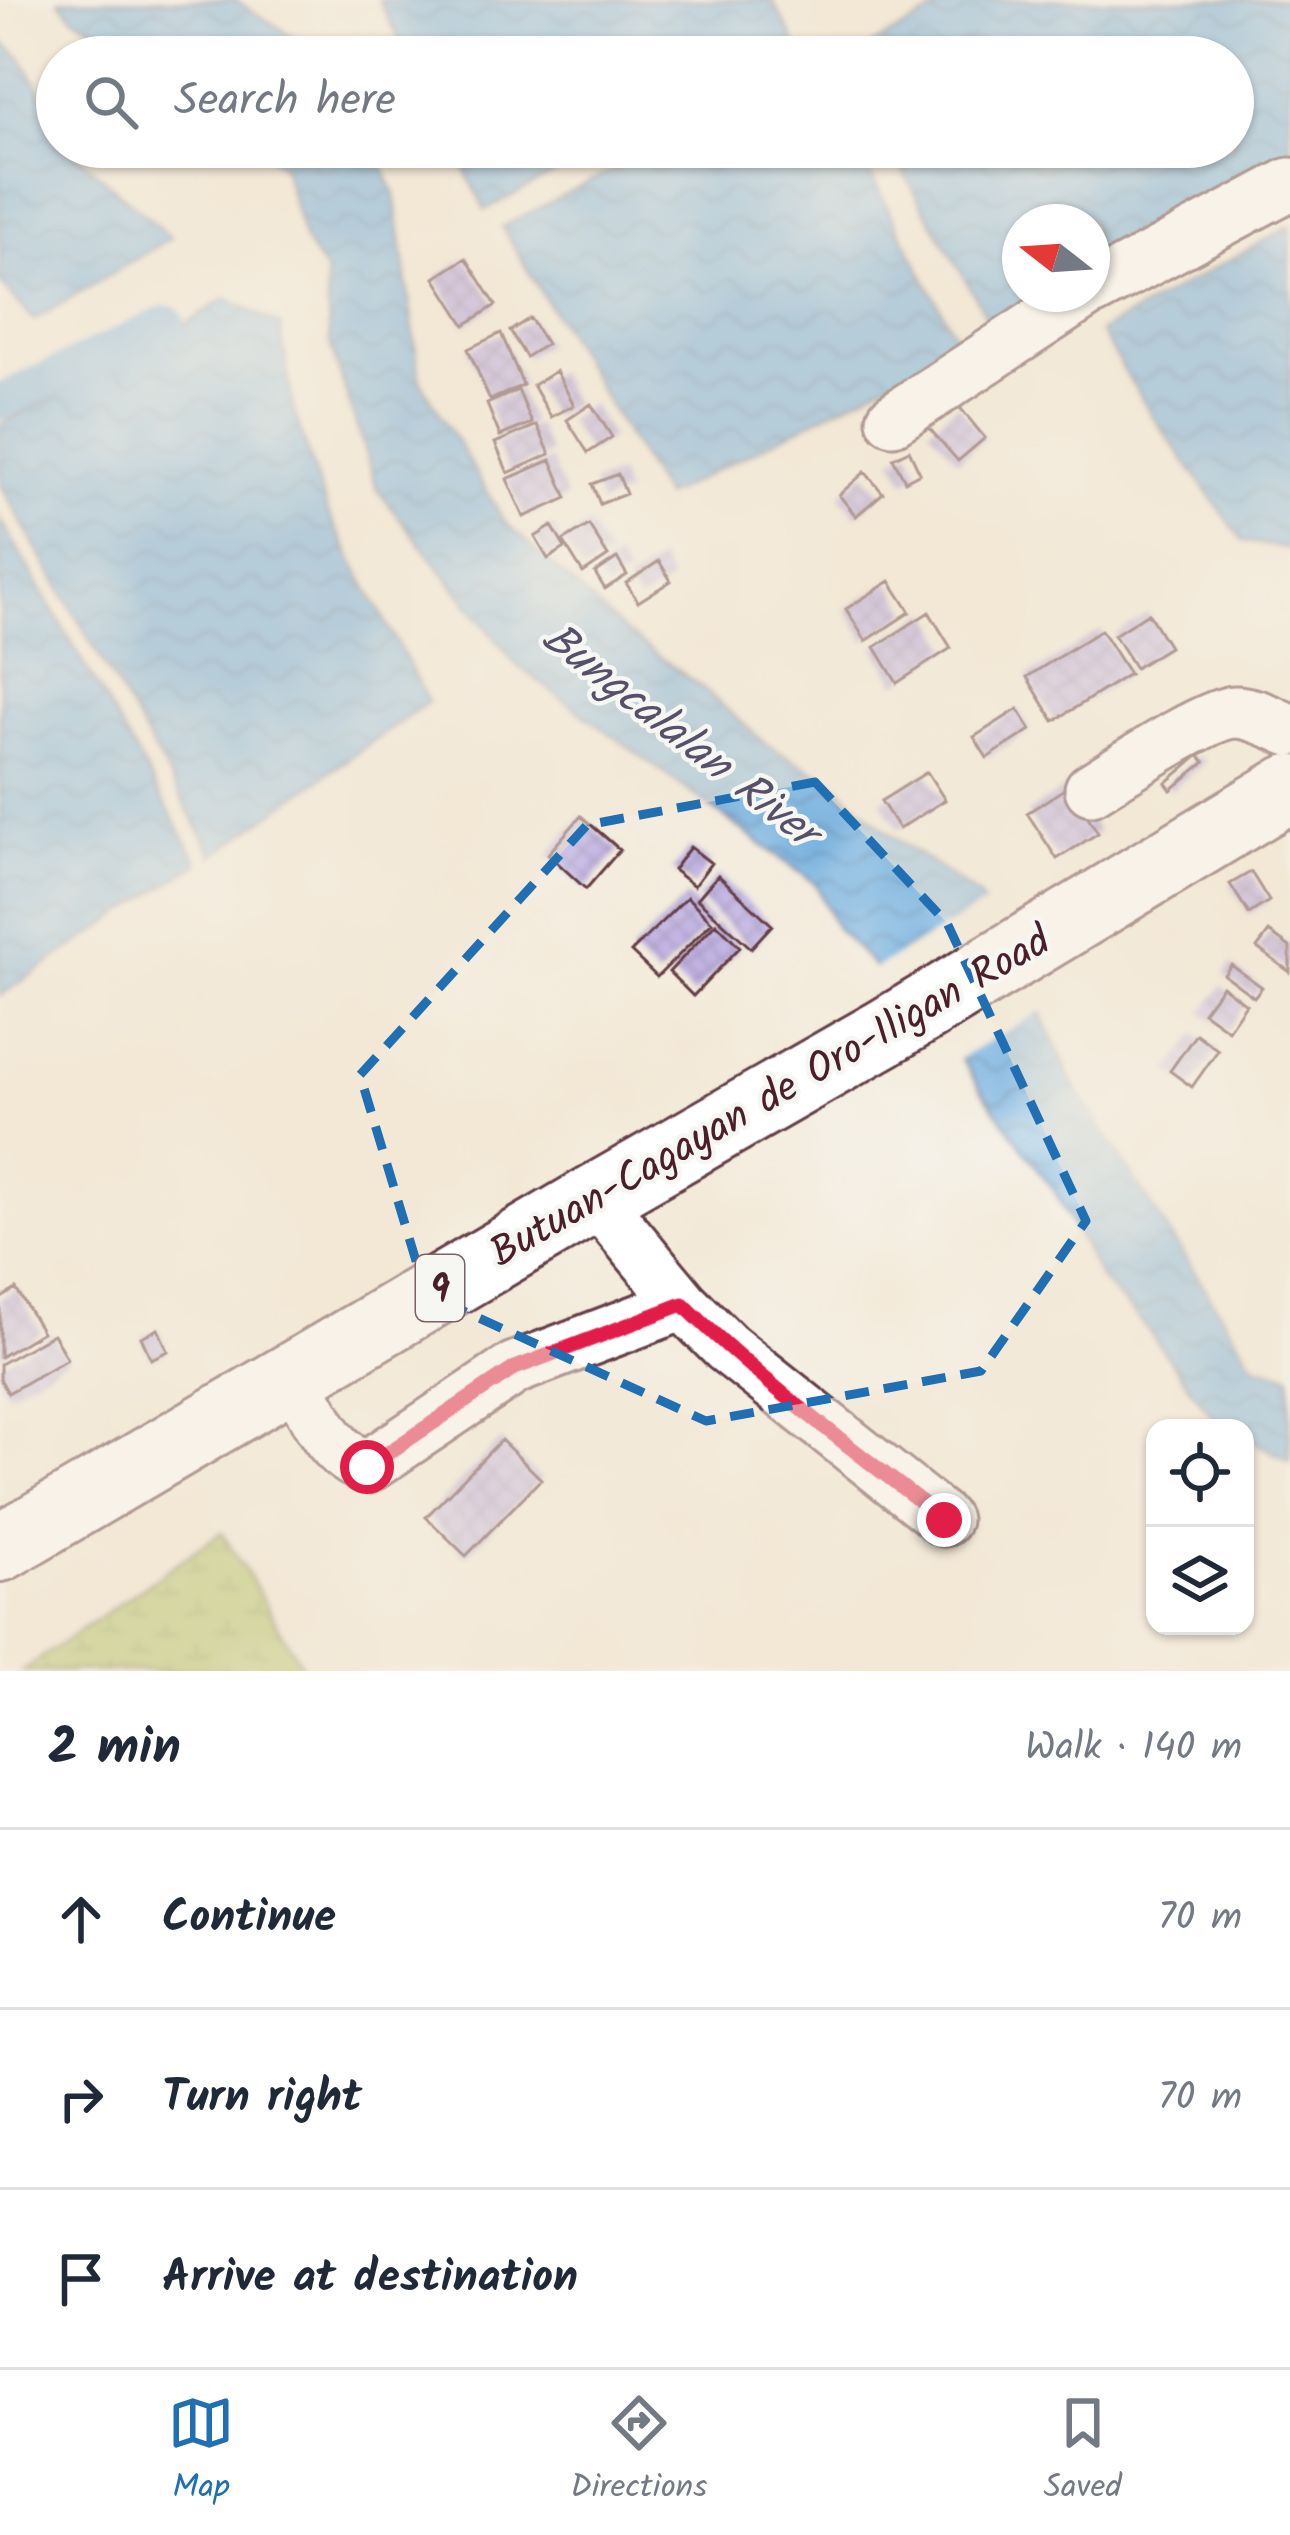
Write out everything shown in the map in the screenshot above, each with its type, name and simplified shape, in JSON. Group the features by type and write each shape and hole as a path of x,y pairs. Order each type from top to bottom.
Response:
{"highway":[{"name":"Butuan-Cagayan de Oro-Iligan Road","path":"0,1548 884,1033 1290,788"}],"lane":[{"path":"1110,280 1290,184"},
{"path":"893,419 1056,312"},
{"path":"1091,789 1207,721 1234,712 1290,730"},
{"path":"595,1198 683,1304 726,1347 944,1520"},
{"path":"292,1376 334,1446 352,1463 367,1467 515,1368 683,1304"}],"highlighted area":[{"path":"815,782 947,923 1086,1221 981,1371 706,1421 426,1294 360,1075 587,825"}],"green space":[{"path":"222,1532 305,1671 22,1671"}],"water":[{"path":"59,0 235,0 293,36 111,36 73,16"},
{"path":"379,0 772,0 792,36 397,36"},
{"path":"956,0 1290,0 1290,174 1110,268 1110,204 1002,204 1002,312 1024,312 993,328 901,168 1254,168 1254,36 889,36"},
{"path":"0,40 22,58 36,82 36,168 92,168 171,238 34,320 0,283"},
{"name":"Bungcalalan River","path":"283,168 383,168 395,194 420,380 505,522 624,631 701,687 766,744 831,780 889,833 979,897 1026,979 1074,1086 1254,1364 1290,1375 1290,1461 1254,1442 1254,1419 1214,1419 1144,1325 1101,1280 1056,1193 956,1051 836,928 816,884 516,665 377,489 330,344 325,271 304,241"},
{"path":"464,168 566,168 485,210"},
{"path":"616,168 867,168 960,345 664,497 502,227"},
{"path":"1290,226 1290,550 1243,541 1153,417 1100,332"},
{"path":"226,298 280,326 294,412 328,513 428,702 214,855 0,484 0,425 177,330"},
{"path":"0,518 199,863 0,996"}],"pier":[{"path":"989,902 1046,1008 955,1061 870,971"}],"building":[{"path":"466,258 496,305 465,325 435,278"},
{"path":"530,318 546,344 526,357 510,331"},
{"path":"501,333 523,385 490,400 468,349"},
{"path":"556,371 574,405 551,417 533,385"},
{"path":"518,390 532,423 500,436 487,404"},
{"path":"591,404 612,437 588,453 567,420"},
{"path":"957,404 985,438 958,461 929,428"},
{"path":"537,425 550,454 508,473 495,443"},
{"path":"909,450 920,473 905,481 893,458"},
{"path":"551,460 567,498 524,517 507,479"},
{"path":"865,472 883,493 856,516 839,495"},
{"path":"618,474 626,494 600,504 592,484"},
{"path":"589,525 608,556 583,573 563,541"},
{"path":"552,526 565,548 548,559 535,537"},
{"path":"617,558 627,575 605,589 595,573"},
{"path":"659,561 671,581 638,602 626,583"},
{"path":"890,581 910,612 866,641 846,609"},
{"path":"929,612 951,648 897,683 875,647"},
{"path":"1148,613 1169,647 1135,668 1114,635"},
{"path":"1101,630 1129,674 1054,721 1027,677"},
{"path":"1018,709 1031,730 987,758 974,737"},
{"path":"1199,755 1205,762 1171,790 1166,783"},
{"path":"927,772 945,800 899,829 881,801"},
{"path":"1069,786 1098,833 1057,859 1027,813"},
{"path":"581,816 620,850 586,889 548,854"},
{"path":"690,847 711,863 694,886 673,870"},
{"path":"1251,872 1269,901 1249,914 1230,884"},
{"path":"718,875 772,925 751,948 697,899"},
{"path":"687,897 712,922 657,977 631,952"},
{"path":"716,923 740,947 693,996 669,972"},
{"path":"1269,932 1290,947 1290,972 1257,948"},
{"path":"1231,965 1262,987 1254,997 1224,975"},
{"path":"1222,986 1246,1004 1228,1030 1203,1012"},
{"path":"1196,1034 1218,1050 1192,1087 1170,1071"},
{"path":"16,1289 42,1332 0,1357 0,1299"},
{"path":"158,1329 168,1351 151,1359 141,1337"},
{"path":"53,1334 67,1359 8,1393 0,1379 0,1364"},
{"path":"501,1440 541,1479 466,1556 426,1517"}],"waterway":[{"path":"0,402 167,323"}],"route":[{"path":"367,1467 515,1368 683,1304 776,1389 944,1520"}]}
